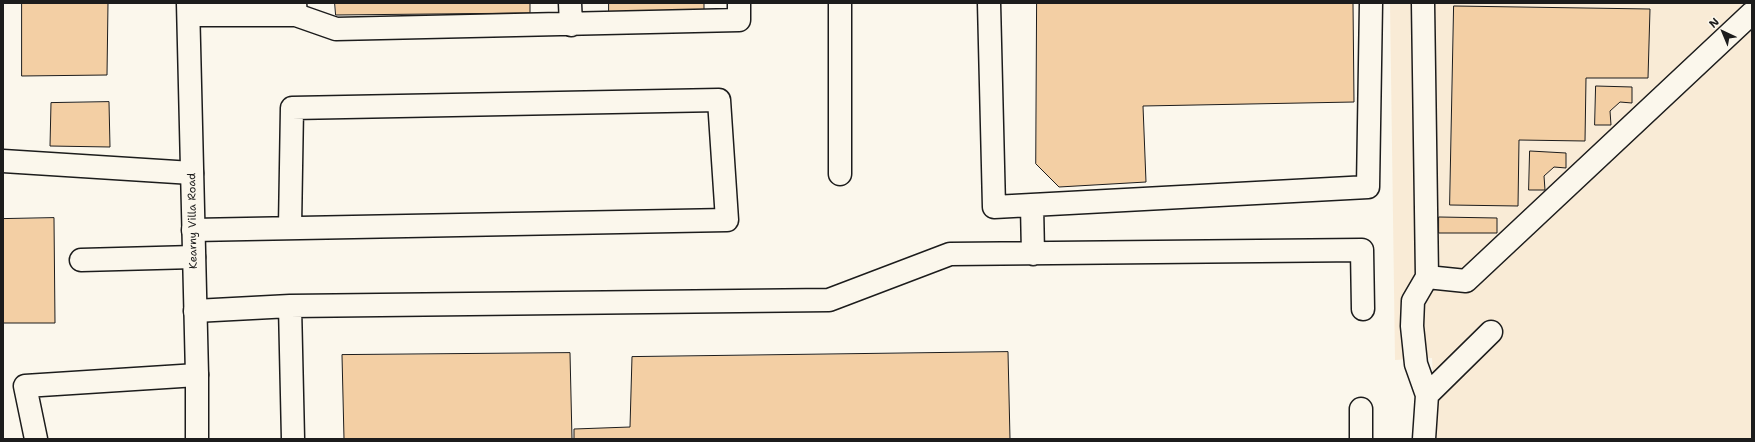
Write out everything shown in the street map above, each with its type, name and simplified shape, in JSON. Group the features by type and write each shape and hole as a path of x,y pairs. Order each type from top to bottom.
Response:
{"main road":[{"path":"570,3 571,25"},
{"path":"188,9 296,9 336,29 571,25 739,20 739,3"},
{"path":"840,3 840,174"},
{"path":"989,3 994,207 1368,187 1371,3"},
{"path":"1423,3 1427,277 1413,301 1412,326 1416,364 1427,395 1424,439"},
{"name":"Kearny Villa Road","path":"188,9 196,311 197,439"},
{"path":"1427,277 1466,281 1752,13"},
{"path":"193,230 727,220 719,100 292,108 290,227"},
{"path":"3,161 192,173"},
{"path":"1032,205 1033,254"},
{"path":"196,311 290,306 830,300 950,254 1362,250 1363,309"},
{"path":"81,260 194,257"},
{"path":"290,306 293,439"},
{"path":"1427,395 1491,332"},
{"path":"36,439 25,386 197,375"},
{"path":"1361,409 1361,439"}],"shaded area":[{"path":"1390,3 1752,3 1752,439 1436,439 1432,358 1395,360"}],"building":[{"path":"22,3 108,3 107,75 22,76"},
{"path":"335,3 530,3 530,13 336,15"},
{"path":"609,3 704,3 704,14 609,15"},
{"path":"1037,3 1353,3 1354,102 1143,106 1146,182 1059,187 1036,164"},
{"path":"1454,6 1650,9 1648,78 1586,78 1585,141 1519,140 1518,206 1450,205"},
{"path":"1596,86 1632,87 1632,103 1620,102 1610,111 1611,125 1595,125"},
{"path":"109,102 110,147 50,146 51,103"},
{"path":"1530,151 1566,153 1566,168 1554,167 1544,176 1545,190 1529,190"},
{"path":"1439,217 1497,218 1497,233 1439,233"},
{"path":"54,218 55,323 3,323 3,219"},
{"path":"1008,352 1010,439 574,439 574,429 630,427 632,357"},
{"path":"570,353 572,439 344,439 342,355"}]}
